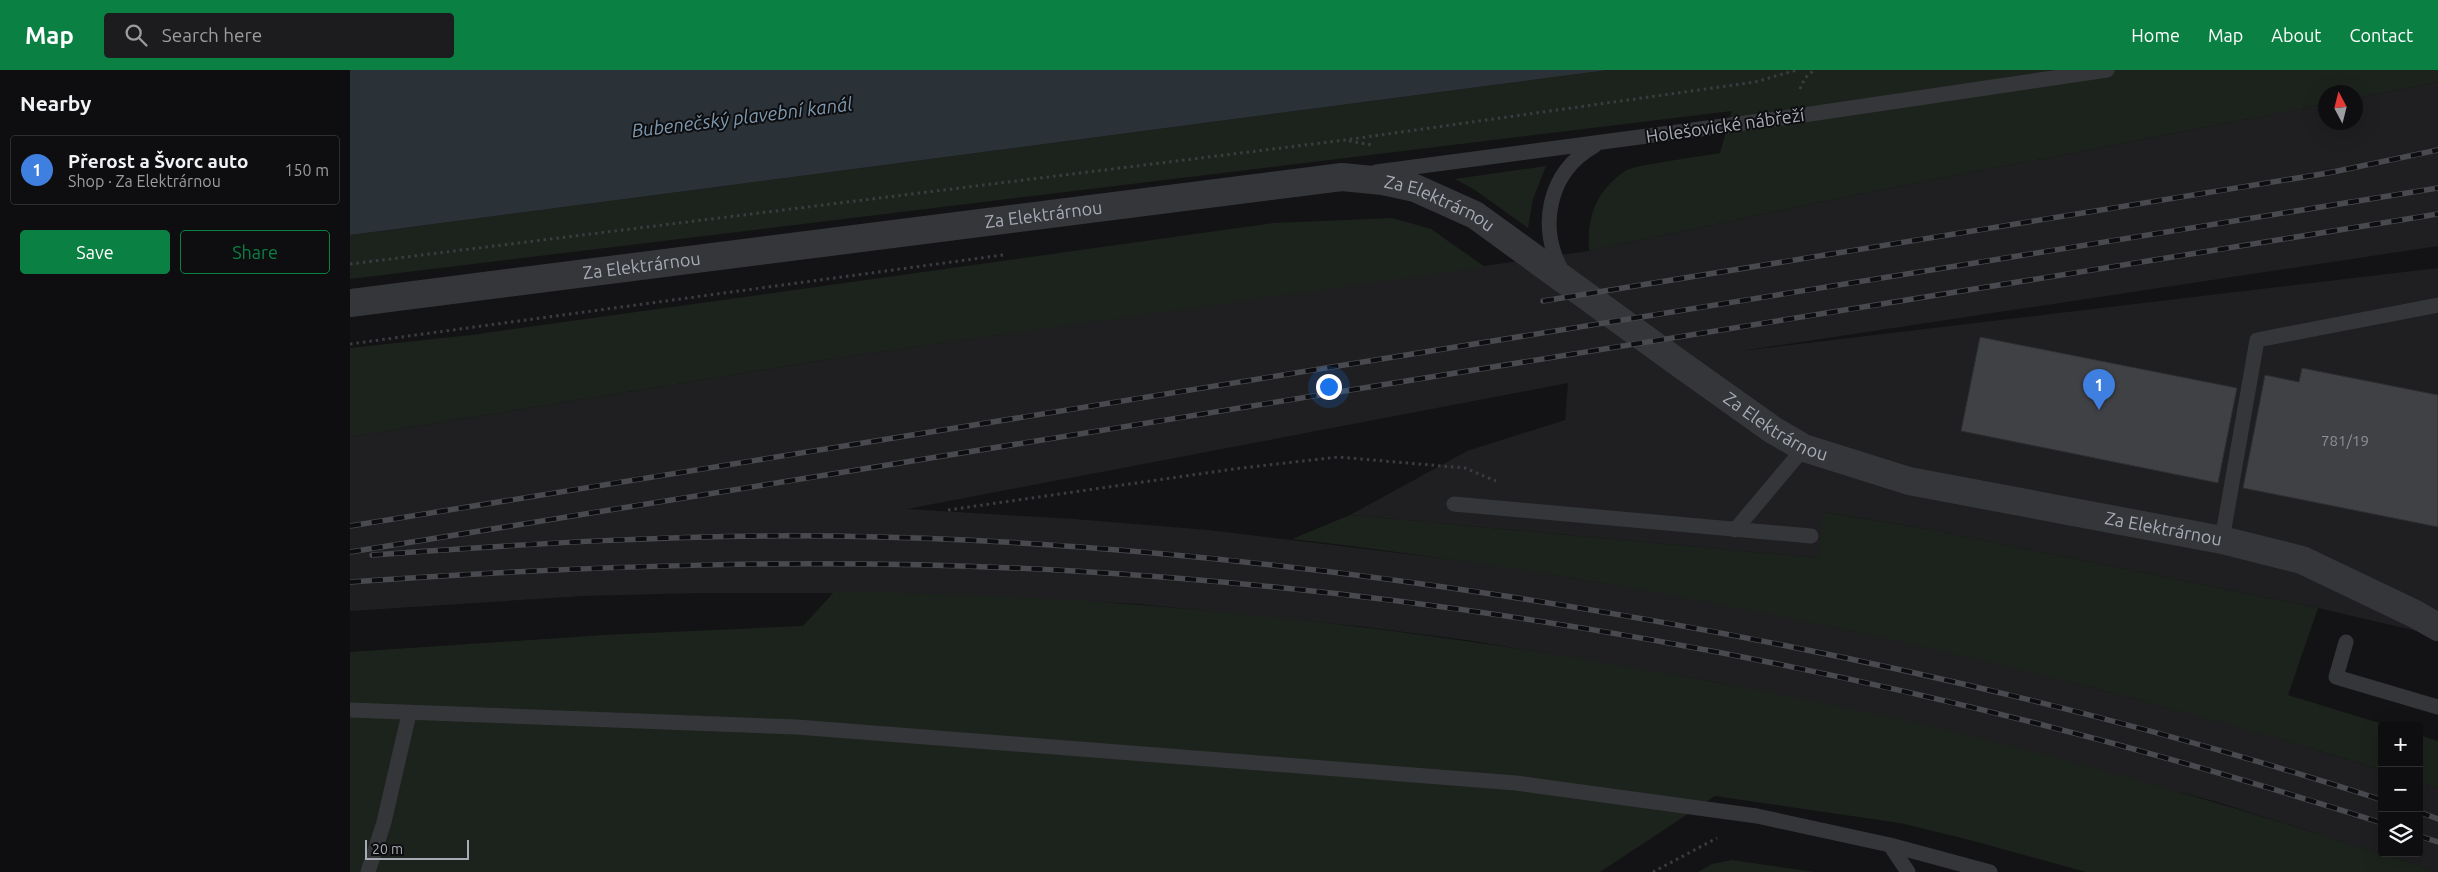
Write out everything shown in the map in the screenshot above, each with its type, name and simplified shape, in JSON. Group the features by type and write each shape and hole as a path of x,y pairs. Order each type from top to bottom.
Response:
{"street":[{"name":"Za Elektrárnou","path":"350,303 1342,177 1383,181 1415,188 1447,200 1475,215 1773,430 1804,448 1909,481 2222,540 2302,560 2438,627"}],"lane":[{"name":"Holešovické nábřeží","path":"1342,177 1599,143 2107,70"},
{"path":"1567,281 1556,262 1551,241 1550,203 1556,184 1565,170 1579,155 1599,143"},
{"path":"2222,540 2257,340 2438,305"},
{"path":"1735,530 1804,448"},
{"path":"1454,504 1811,536"},
{"path":"2346,642 2336,678 2438,707"},
{"path":"350,710 409,714 797,727 1516,783 1757,816 1890,845 1990,872"},
{"path":"368,872 384,822 409,714"},
{"path":"1890,845 1908,872"}],"path":[{"path":"350,264 1345,140 1755,82 1797,70"},
{"path":"350,344 1007,254"},
{"path":"948,510 1234,469 1338,457 1465,468 1500,482"},
{"path":"1653,872 1757,816"}],"shaded area":[{"path":"1608,70 2438,70 2438,82 2363,97 2363,85 2318,85 2318,105 1839,198 1589,251 1590,227 1595,206 1606,188 1615,179 1625,171 1655,163 1720,153 1732,111 350,279 350,235"},
{"path":"2438,82 2438,246 1741,351 2438,268 2438,636 2318,608 1933,530 1824,512 1818,558 1350,515 1467,451 1565,420 1568,383 907,509 1074,519 1208,530 1482,563 1732,605 1982,659 2234,725 2378,769 2378,853 2217,802 1960,734 1716,682 1467,640 1357,626 1139,604 897,593 698,593 584,596 350,611 350,437 842,357 1589,251 1839,198 2318,105 2318,130 2363,130 2363,97"},
{"path":"1546,166 1533,199 1528,228 1475,190 1455,179"},
{"path":"1392,218 1431,229 1485,267 842,357 350,437 350,348 471,335 1274,223"},
{"path":"1823,512 1933,530 2318,608 2288,695 2378,723 2378,769 2248,730 2113,693 1978,659 1843,629 1569,578 1431,557 1292,539 1350,515 1818,558"},
{"path":"834,592 936,594 1037,598 1239,614 1441,637 1542,652 1737,686 1832,705 2020,748 2230,807 2378,853 2378,857 2391,857 2438,872 2086,872 1900,823 1715,796 1600,872 350,872 350,652 604,635 803,626"},
{"path":"2423,736 2438,741 2438,788 2423,783"},
{"path":"2423,783 2438,788 2438,872 2391,857 2423,857"},
{"path":"1732,860 1814,872 1698,872 1712,864"}],"water":[{"name":"Bubenečský plavební kanál","path":"350,70 1608,70 350,235"}],"building":[{"path":"1980,337 2237,388 2218,483 1961,431"},
{"path":"2302,368 2438,395 2438,527 2243,488 2265,375 2299,382"}],"railway":[{"path":"1543,301 2328,173 2438,150"},
{"path":"350,526 2438,188"},
{"path":"350,552 2438,214"},
{"path":"372,555 660,538 833,536 917,538 1086,547 1170,554 1338,573 1505,596 1616,614 1838,656 1948,680 2166,735 2378,799"},
{"path":"350,582 621,567 893,564 1074,571 1240,584 1406,602 1571,626 1736,656 1899,690 2062,730 2223,774 2378,822"},
{"path":"2423,813 2438,819"},
{"path":"2423,837 2438,842"}],"place":[{"name":"Přerost a Švorc auto","path":"2099,410"}]}
